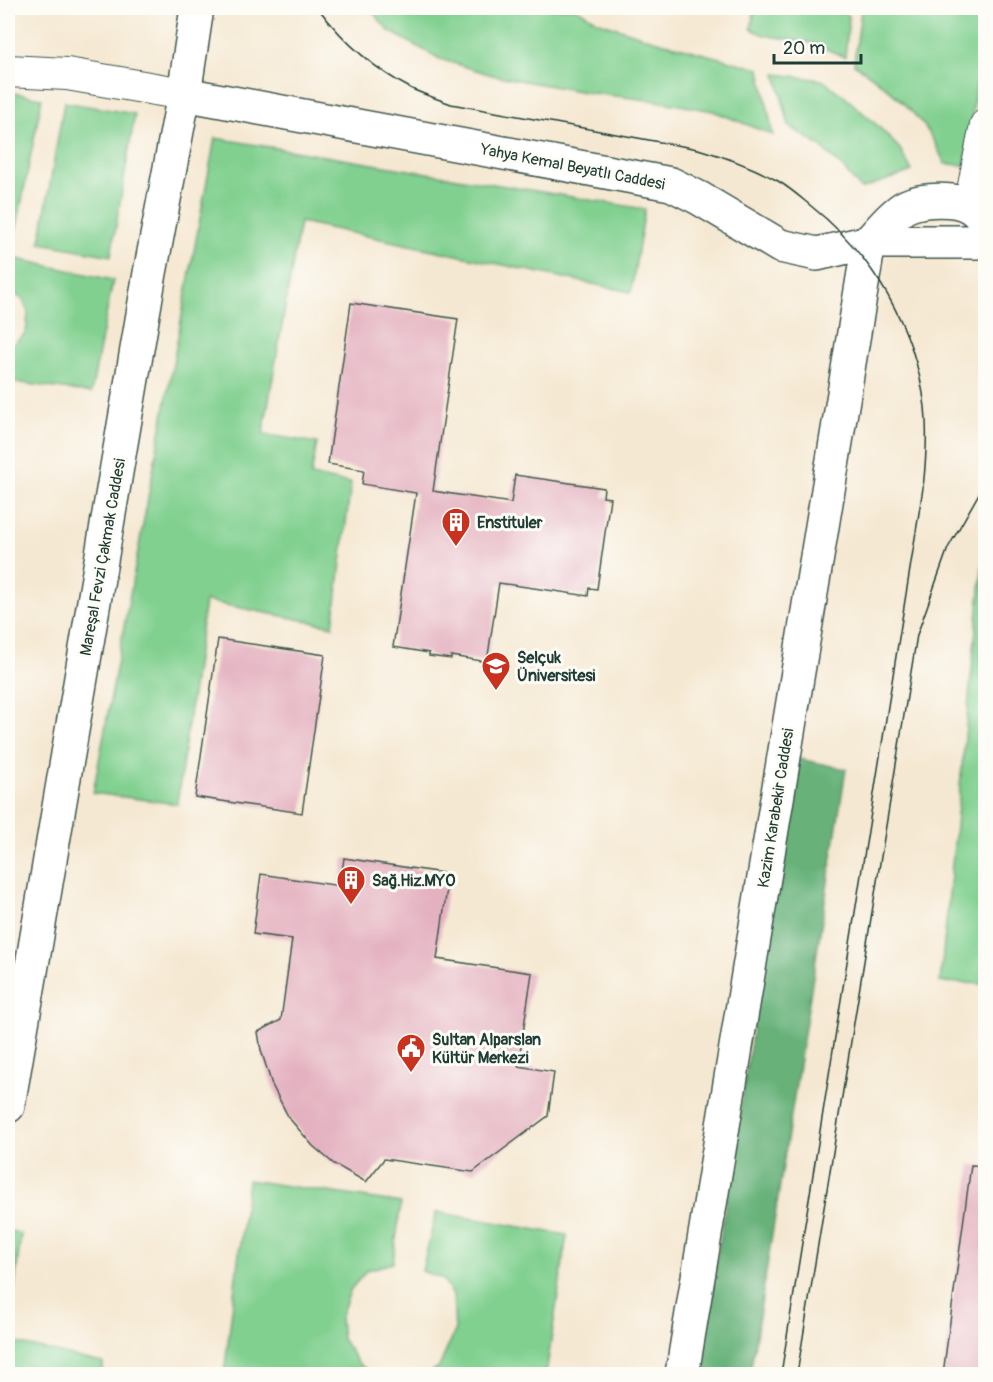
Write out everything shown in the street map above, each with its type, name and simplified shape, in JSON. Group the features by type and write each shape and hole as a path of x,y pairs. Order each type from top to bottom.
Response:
{"street":[{"name":"Mareşal Fevzi Çakmak Caddesi","path":"8,1106 197,8"},
{"path":"8,71 67,74 184,94"},
{"name":"Yahya Kemal Beyatlı Caddesi","path":"184,94 671,184 780,246 817,254 869,242 986,242"},
{"path":"869,242 906,206 925,201 948,200 978,214 986,125"},
{"name":"Kazim Karabekir Caddesi","path":"682,1374 869,242"}],"green space":[{"path":"369,8 576,8 597,21 650,39 760,69 773,135 713,111 584,92 492,75 440,59 389,31"},
{"path":"755,8 841,8 849,16 845,57 812,43 764,35 751,29"},
{"path":"875,8 985,8 985,24 965,165 945,164 931,136 909,109 892,92 854,64 861,11"},
{"path":"776,74 822,80 879,127 900,149 912,171 861,189 820,146 789,126"},
{"path":"8,92 42,98 15,236 8,235"},
{"path":"64,102 135,114 111,256 40,243"},
{"path":"215,138 645,209 631,292 300,222 263,434 317,443 311,476 351,483 333,626 205,601 177,804 93,793"},
{"path":"13,258 113,280 91,393 8,381 8,348 26,333 28,313 23,300 8,289"},
{"path":"985,541 985,984 940,982"},
{"path":"795,758 846,769 750,1374 699,1374"},
{"path":"248,1180 401,1203 393,1263 367,1270 351,1289 340,1318 342,1339 359,1364 373,1374 224,1374"},
{"path":"436,1212 567,1235 546,1374 427,1374 439,1367 455,1331 453,1295 443,1279 422,1271"},
{"path":"8,1230 21,1234 8,1341"},
{"path":"8,1341 103,1363 103,1374 8,1374"}],"building":[{"path":"351,303 458,319 433,491 511,503 515,475 604,488 603,497 610,498 597,589 589,588 588,596 499,583 487,662 451,656 451,659 429,656 429,653 393,647 416,493 362,484 364,470 328,464"},
{"path":"218,639 325,655 302,813 195,797"},
{"name":"Sultan Alparslan Kültür Merkezi","path":"344,858 449,874 437,959 532,973 518,1066 554,1072 548,1116 473,1172 384,1159 366,1182 334,1164 313,1146 289,1118 272,1085 258,1032 281,1020 292,939 253,934 261,874 340,886"},
{"path":"971,1165 986,1166 986,1374 943,1374"}],"tram line":[{"path":"318,8 338,32 373,64 398,81 427,95 451,104 698,149 719,155 778,181 833,225 854,247 888,295 912,349 920,377 926,417 923,488 781,1374"},
{"path":"797,1374 917,635 948,548 986,481"}],"place":[{"name":"Enstituler","path":"456,548"},
{"name":"Selçuk Üniversitesi","path":"496,692"},
{"name":"Sağ.Hiz.MYO","path":"351,906"},
{"name":"Sultan Alparslan Kültür Merkezi","path":"411,1074"}]}
